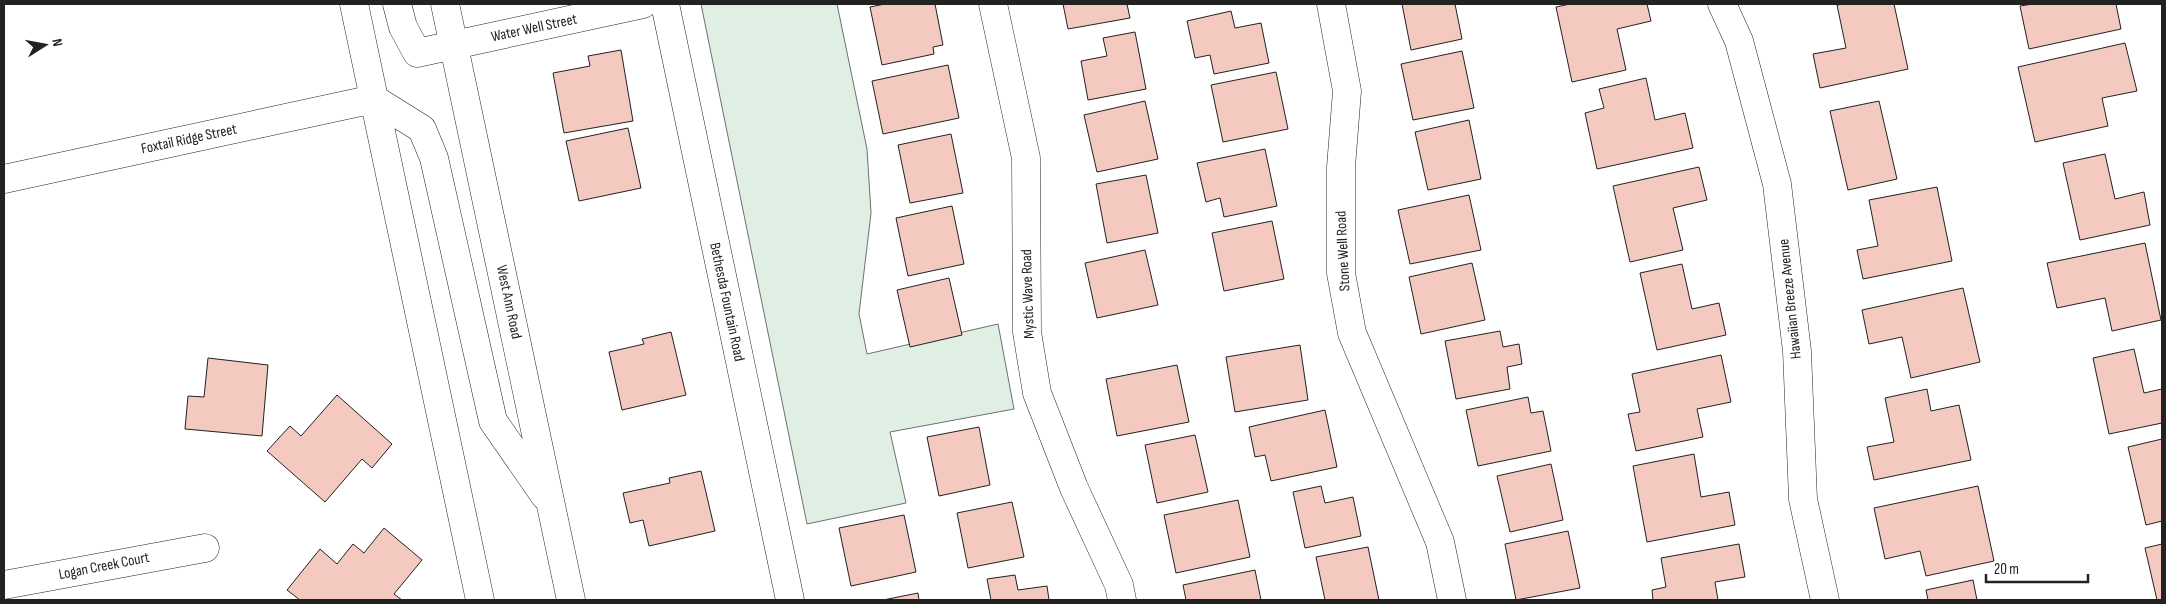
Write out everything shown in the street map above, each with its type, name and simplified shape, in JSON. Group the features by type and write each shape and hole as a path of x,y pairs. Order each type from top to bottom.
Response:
{"street":[{"path":"354,4 480,600"},
{"name":"Water Well Street","path":"397,4 404,27 417,53 643,4"},
{"name":"West Ann Road","path":"445,4 571,600"},
{"name":"Bethesda Fountain Road","path":"664,4 790,600"},
{"name":"Mystic Wave Road","path":"993,4 1026,158 1027,332 1038,392 1074,488 1119,585 1122,600"},
{"name":"Stone Well Road","path":"1332,4 1348,90 1341,167 1341,273 1352,333 1440,542 1452,600"},
{"name":"Hawaiian Breeze Avenue","path":"1722,4 1739,41 1777,184 1797,352 1803,499 1824,600"},
{"path":"374,99 422,129 434,158 494,421 552,505"},
{"name":"Foxtail Ridge Street","path":"4,179 374,99"},
{"name":"Logan Creek Court","path":"4,585 205,548"}],"green space":[{"path":"701,4 837,4 867,149 871,213 859,314 867,354 998,324 1014,409 890,432 906,503 807,524"}],"building":[{"path":"885,4 935,4 943,45 933,47 934,54 882,65 870,7"},
{"path":"1063,4 1127,4 1130,18 1068,29"},
{"path":"1402,4 1455,4 1462,39 1411,50"},
{"path":"1570,4 1647,4 1651,21 1617,29 1626,70 1572,82 1556,7"},
{"path":"1894,4 1908,69 1820,88 1813,54 1846,48 1837,5"},
{"path":"2033,4 2116,4 2121,29 2029,49 2020,6"},
{"path":"1231,11 1235,28 1261,23 1269,63 1214,74 1210,55 1195,58 1187,21"},
{"path":"1135,32 1146,89 1088,100 1081,61 1107,56 1103,38"},
{"path":"2125,43 2137,91 2102,98 2108,126 2035,142 2018,67"},
{"path":"621,50 633,121 564,133 553,73 590,66 588,56"},
{"path":"1462,51 1474,108 1413,120 1401,64"},
{"path":"948,65 959,118 883,134 872,81"},
{"path":"1276,72 1288,129 1223,142 1211,85"},
{"path":"1646,78 1655,120 1685,113 1693,148 1597,169 1585,113 1604,108 1599,89"},
{"path":"1145,101 1158,159 1097,172 1084,115"},
{"path":"1879,101 1897,179 1848,190 1830,111"},
{"path":"1469,120 1481,179 1428,190 1415,132"},
{"path":"628,128 641,188 579,201 566,141"},
{"path":"951,134 963,193 910,203 898,145"},
{"path":"1265,149 1277,206 1224,217 1220,198 1206,202 1197,163"},
{"path":"2105,154 2115,199 2144,192 2150,225 2080,240 2063,163"},
{"path":"1699,167 1707,200 1673,208 1683,250 1630,262 1613,186"},
{"path":"1146,175 1158,233 1107,243 1096,184"},
{"path":"1937,187 1952,261 1863,279 1857,250 1878,246 1869,200"},
{"path":"1469,195 1481,250 1410,264 1398,210"},
{"path":"952,206 964,264 908,276 896,218"},
{"path":"1272,221 1284,279 1224,291 1212,233"},
{"path":"2145,243 2161,320 2112,331 2105,298 2057,308 2047,263"},
{"path":"1145,250 1158,305 1097,318 1085,263"},
{"path":"1472,263 1485,320 1421,334 1409,277"},
{"path":"1682,264 1692,309 1719,303 1726,335 1657,350 1640,273"},
{"path":"949,278 962,335 910,347 897,290"},
{"path":"1963,288 1980,362 1911,378 1902,337 1869,344 1862,310"},
{"path":"1500,331 1503,347 1519,344 1522,364 1507,367 1510,389 1456,399 1445,341"},
{"path":"671,332 686,395 622,410 609,352 644,344 642,339"},
{"path":"1300,345 1308,400 1235,412 1226,357"},
{"path":"2134,349 2144,393 2162,389 2162,423 2109,434 2093,358"},
{"path":"1721,355 1731,402 1697,409 1703,437 1636,451 1628,414 1640,412 1632,374"},
{"path":"208,358 268,365 262,436 185,429 188,396 204,397"},
{"path":"1177,365 1189,422 1117,436 1106,379"},
{"path":"1927,389 1931,411 1959,405 1971,460 1874,480 1867,447 1894,442 1885,398"},
{"path":"337,395 392,444 372,468 362,459 325,502 267,451 290,426 301,436"},
{"path":"1528,397 1531,413 1543,411 1551,451 1478,466 1466,410"},
{"path":"1325,410 1337,467 1271,481 1265,455 1255,457 1249,427"},
{"path":"979,427 990,485 939,496 927,437"},
{"path":"1195,435 1208,492 1157,503 1145,445"},
{"path":"2162,439 2162,521 2146,525 2128,447"},
{"path":"1694,454 1701,497 1729,492 1735,525 1647,542 1633,466"},
{"path":"1551,464 1563,520 1510,532 1497,476"},
{"path":"701,471 715,531 649,546 643,520 630,523 623,493 670,483 669,478"},
{"path":"1321,486 1325,503 1353,497 1361,536 1305,548 1293,492"},
{"path":"1978,486 1994,561 1926,576 1920,551 1885,559 1874,508"},
{"path":"1238,500 1250,557 1176,573 1164,515"},
{"path":"1012,502 1024,557 968,568 957,513"},
{"path":"904,515 916,572 851,586 839,528"},
{"path":"384,528 422,560 394,594 402,600 300,600 287,590 320,549 337,564 353,544 364,553"},
{"path":"1568,531 1580,588 1516,600 1505,544"},
{"path":"1739,544 1745,577 1715,582 1718,600 1653,600 1652,590 1666,587 1661,558"},
{"path":"2162,544 2162,600 2157,600 2145,548"},
{"path":"1368,547 1379,600 1325,600 1316,557"},
{"path":"1255,570 1261,600 1186,600 1183,585"},
{"path":"1015,575 1018,590 1047,586 1049,600 991,600 987,579"},
{"path":"1973,580 1977,600 1928,600 1926,590"},
{"path":"918,593 919,600 883,600"}]}
